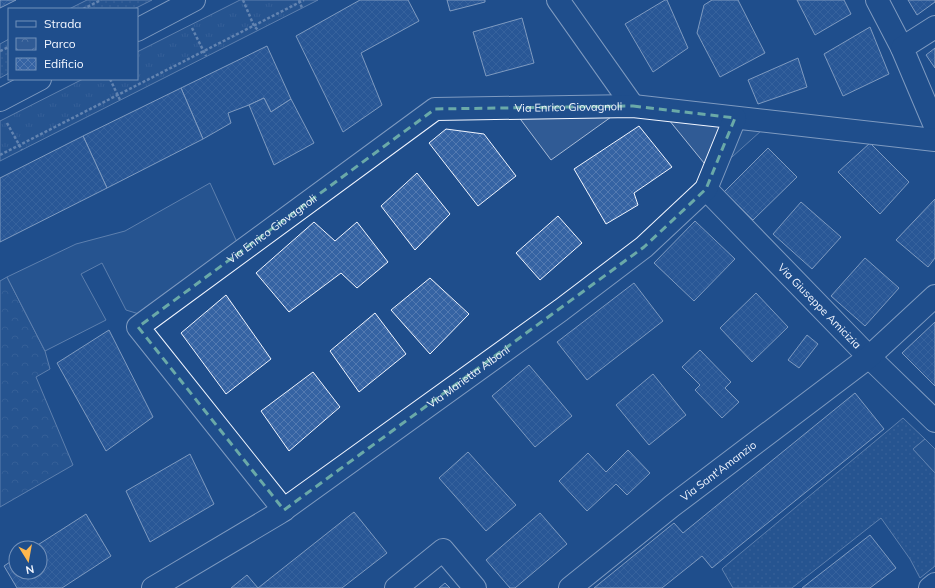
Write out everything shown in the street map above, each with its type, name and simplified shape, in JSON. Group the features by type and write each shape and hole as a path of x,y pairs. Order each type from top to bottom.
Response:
{"street":[{"name":"Via Enrico Giovagnoli","path":"558,0 633,106"},
{"path":"878,0 902,48 935,126"},
{"path":"138,29 187,4"},
{"path":"902,48 935,27"},
{"path":"2,109 39,80"},
{"name":"Via Enrico Giovagnoli","path":"284,510 138,327 435,109 633,106 935,140"},
{"name":"Via Marietta Alboni","path":"153,588 284,510 561,310 644,247 706,189 736,118"},
{"name":"Via Giuseppe Amicizia","path":"706,189 869,357 935,421"},
{"name":"Via Sant'Amanzio","path":"570,588 672,506 869,357 935,296"},
{"path":"396,588 443,550 475,588"},
{"path":"930,588 935,584"}],"path":[{"path":"85,8 101,0"},
{"path":"243,0 254,26 258,30"},
{"path":"0,155 304,0"},
{"path":"300,1 302,8"},
{"path":"187,4 190,25 206,56"},
{"path":"110,80 120,100"},
{"path":"2,109 22,150"}],"highlighted area":[{"path":"633,106 735,118 706,189 644,247 284,510 138,327 435,109"}],"green space":[{"path":"87,0 152,0 136,8 71,8"},
{"path":"240,0 318,0 0,161 0,121 81,80 138,80 138,51"},
{"path":"8,40 8,74 0,78 0,44"},
{"path":"7,277 45,351 50,369 36,377 73,465 0,507 0,281"},
{"path":"903,418 925,439 913,449 935,473 935,566 920,578 910,559 881,518 792,588 733,588 722,569 724,567"}],"shaded area":[{"path":"625,107 551,160 512,108"},
{"path":"660,109 771,122 713,174"},
{"path":"210,183 241,251 139,314 126,310 102,263 81,274 106,320 45,351 7,277 76,244 125,231"},
{"path":"925,439 935,449 935,473 913,449"}],"building":[{"path":"0,0 16,0 0,8"},
{"path":"360,0 408,0 419,21 361,53 382,105 343,132 296,36"},
{"path":"447,0 485,0 485,2 450,11"},
{"path":"667,0 688,48 653,72 625,24"},
{"path":"712,0 738,0 765,53 720,77 697,33 704,5"},
{"path":"797,0 844,0 851,14 815,35"},
{"path":"908,0 935,0 935,2 917,15"},
{"path":"522,18 534,63 486,76 473,32"},
{"path":"870,27 889,74 843,96 824,54"},
{"path":"267,46 291,99 271,112 264,98 228,113 231,123 203,139 181,88"},
{"path":"935,48 935,68 926,55"},
{"path":"798,58 807,87 758,104 748,80"},
{"path":"181,88 203,139 107,188 83,136"},
{"path":"264,98 271,112 291,99 314,143 274,165 249,105"},
{"path":"639,126 672,167 634,193 638,205 606,224 574,169"},
{"path":"446,129 484,134 516,176 478,206 429,143"},
{"path":"83,136 107,188 0,242 0,178"},
{"path":"870,143 909,182 880,214 838,172"},
{"path":"768,148 797,177 753,220 724,192"},
{"path":"417,173 450,214 415,250 381,206"},
{"path":"935,199 935,258 928,267 896,240"},
{"path":"801,202 841,237 812,269 773,234"},
{"path":"558,216 582,243 540,280 516,253"},
{"path":"695,221 735,259 694,301 654,263"},
{"path":"314,222 335,241 357,222 388,262 357,288 341,273 289,312 256,273"},
{"path":"865,258 899,288 865,326 831,296"},
{"path":"430,278 469,314 430,354 391,310"},
{"path":"634,283 663,321 587,380 557,342"},
{"path":"756,293 788,327 752,362 720,328"},
{"path":"226,295 271,359 226,394 181,333"},
{"path":"375,313 406,354 359,392 330,351"},
{"path":"935,322 935,386 902,353"},
{"path":"109,330 153,417 106,451 57,363"},
{"path":"807,335 818,344 799,368 788,360"},
{"path":"700,350 731,382 725,388 739,402 722,418 695,390 700,385 682,367"},
{"path":"529,365 572,416 535,447 492,396"},
{"path":"313,372 340,407 289,451 261,411"},
{"path":"653,374 686,415 649,445 616,405"},
{"path":"855,393 884,429 712,568 702,556 662,588 594,588 674,523 683,533"},
{"path":"628,450 650,473 627,495 616,484 587,511 559,481 588,453 606,472"},
{"path":"468,452 516,505 486,531 439,478"},
{"path":"190,454 214,504 150,542 126,491"},
{"path":"354,512 387,553 342,588 258,588"},
{"path":"540,513 567,544 515,588 510,588 486,560"},
{"path":"86,514 111,556 62,588 17,588 12,580 48,580 48,540 45,540"},
{"path":"870,535 896,568 870,588 802,588"},
{"path":"8,563 8,573 4,566"},
{"path":"247,575 258,588 231,588"},
{"path":"445,583 450,588 439,588"}]}
